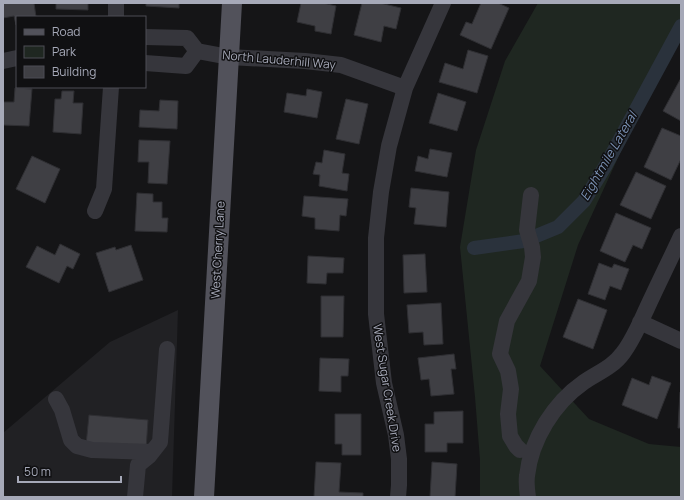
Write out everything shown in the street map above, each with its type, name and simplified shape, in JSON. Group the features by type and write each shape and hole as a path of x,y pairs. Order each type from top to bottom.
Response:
{"main road":[{"name":"West Cherry Lane","path":"204,497 232,3"}],"street":[{"path":"116,3 116,16"},
{"name":"West Sugar Creek Drive","path":"398,497 400,485 397,441 384,383 376,314 376,238 381,192 389,146 405,88 443,3"},
{"path":"146,37 187,38 197,51 186,66 146,63"},
{"name":"North Lauderhill Way","path":"197,51 229,57 305,61 341,65 405,88"},
{"path":"3,61 16,58"},
{"path":"95,211 104,189 111,88"},
{"path":"520,450 510,436 508,414 511,389 508,371 500,354 506,321 529,281 533,258 532,247 527,230 531,195"},
{"path":"528,497 527,476 530,461 539,436 549,417 571,392 611,366 622,354 640,322 681,236"},
{"path":"640,322 681,341"},
{"path":"135,497 138,465 160,442 167,349"},
{"path":"56,399 62,410 71,440 77,446 92,450 152,452"}],"shaded area":[{"path":"178,310 172,497 3,497 3,433 110,342"}],"green space":[{"path":"538,3 681,3 681,33 622,149 578,245 540,366 589,419 649,444 681,447 681,497 480,497 480,460 475,397 460,247 476,150 505,61"}],"building":[{"path":"3,3 34,3 36,16 16,16 16,25 14,16 3,18"},
{"path":"56,3 88,3 88,10 56,9"},
{"path":"146,3 179,3 179,8 146,6"},
{"path":"301,3 323,3 336,6 331,34 315,31 315,26 297,22"},
{"path":"362,3 380,3 401,8 396,29 384,26 381,42 354,35"},
{"path":"481,3 498,3 509,8 491,49 460,35 466,22 472,24"},
{"path":"468,50 488,56 477,93 439,82 445,63 463,69"},
{"path":"681,78 681,121 663,111"},
{"path":"15,88 32,89 29,126 3,125 3,102 14,102"},
{"path":"307,89 322,92 317,118 284,112 287,93 306,96"},
{"path":"62,91 74,91 73,103 83,103 81,134 53,132 55,99 61,99"},
{"path":"438,93 466,102 457,131 429,123"},
{"path":"346,99 368,104 359,144 336,139"},
{"path":"160,100 178,101 177,129 139,127 140,110 159,111"},
{"path":"662,128 681,136 681,159 671,180 644,167"},
{"path":"139,140 170,141 167,184 148,183 149,162 138,162"},
{"path":"430,149 452,153 447,177 415,171 418,156 428,159"},
{"path":"324,150 345,154 342,173 349,174 347,191 319,186 320,175 313,174 316,162 322,163"},
{"path":"32,156 60,169 45,203 16,189"},
{"path":"636,172 666,186 651,219 620,205"},
{"path":"411,188 449,192 446,227 414,224 416,208 409,207"},
{"path":"137,193 153,194 153,202 162,202 162,218 168,218 167,232 135,231"},
{"path":"304,196 348,199 346,216 340,215 339,231 315,229 315,218 302,216"},
{"path":"616,213 651,228 642,249 633,245 625,262 600,251"},
{"path":"60,244 80,254 73,269 67,266 59,283 26,267 37,246 55,255"},
{"path":"131,245 143,280 109,292 96,253 115,247 116,250"},
{"path":"425,254 427,292 404,293 403,255"},
{"path":"308,256 344,258 343,273 327,273 326,284 307,283"},
{"path":"599,263 612,268 614,264 629,269 621,290 610,286 605,300 588,294"},
{"path":"321,296 344,296 343,337 321,337"},
{"path":"578,299 607,310 593,349 563,337"},
{"path":"441,303 443,344 424,345 423,332 409,333 407,305"},
{"path":"454,354 456,369 451,369 454,394 431,396 429,379 421,380 418,358"},
{"path":"320,358 349,359 348,376 341,376 341,392 319,391"},
{"path":"652,376 671,383 657,419 622,405 632,378 649,385"},
{"path":"680,392 681,428 678,428"},
{"path":"463,411 463,443 447,443 447,452 425,452 425,424 434,424 434,412"},
{"path":"335,414 361,414 361,455 342,455 342,444 335,444"},
{"path":"89,415 148,420 146,450 86,445"},
{"path":"316,462 341,463 339,492 363,493 363,497 314,497"},
{"path":"432,462 457,464 455,497 430,497"}],"waterway":[{"name":"Eightmile Lateral","path":"474,248 524,241 558,227 584,201 606,165 681,26"}]}
